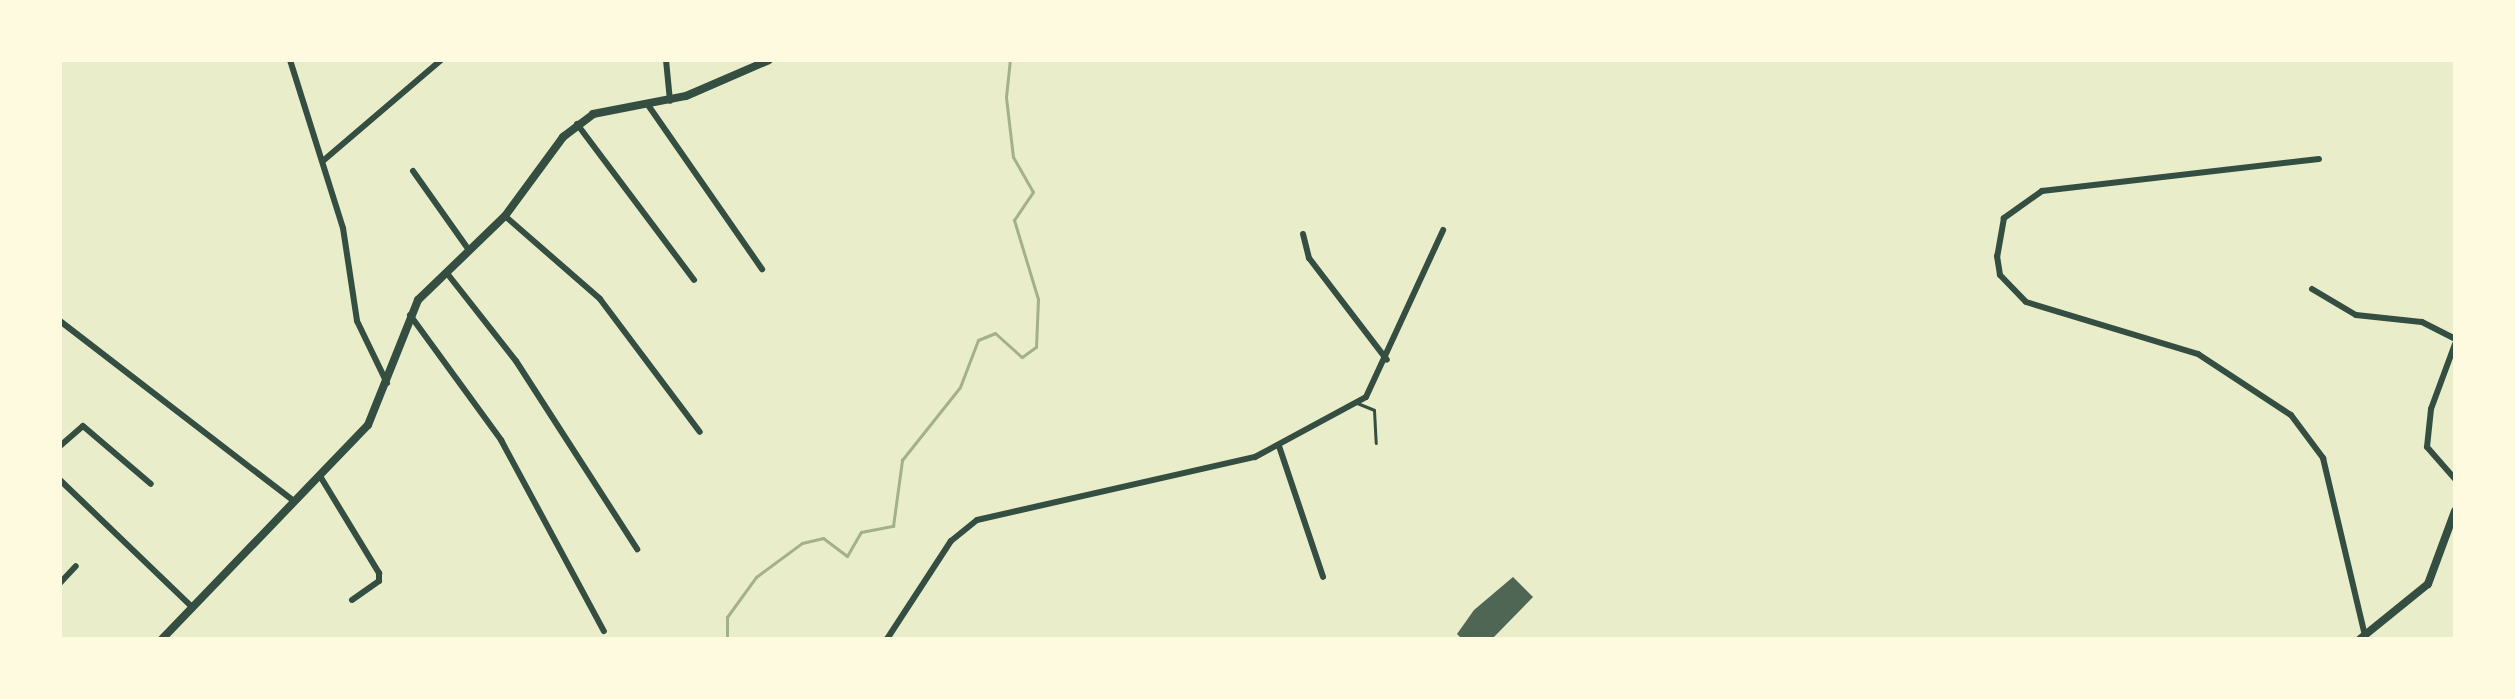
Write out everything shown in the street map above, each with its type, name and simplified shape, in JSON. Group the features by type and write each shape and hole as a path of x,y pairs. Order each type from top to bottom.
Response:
{"street":[{"path":"290,60 324,160 346,242 357,321 388,383"},
{"path":"324,160 441,60"},
{"path":"666,60 670,101"},
{"path":"162,639 368,425 388,383 409,314 445,271 505,216 577,124 670,101 769,60"},
{"path":"648,105 762,269"},
{"path":"577,124 694,280"},
{"path":"2319,159 2042,191 2004,218 1997,256 2000,275 2026,302 2198,354 2291,415 2323,458 2363,637 2428,584 2455,511"},
{"path":"413,171 469,250"},
{"path":"505,216 600,299 700,432"},
{"path":"887,639 951,541 977,520 1279,446 1357,403 1387,360 1443,230"},
{"path":"1303,234 1309,258 1387,360"},
{"path":"445,271 516,361 637,549"},
{"path":"2312,289 2356,315 2422,322 2455,341 2434,398 2427,447 2455,479"},
{"path":"409,314 501,440 604,631"},
{"path":"60,321 294,501"},
{"path":"60,446 83,426 151,484"},
{"path":"1279,446 1323,577"},
{"path":"320,476 379,573 379,581 352,600"},
{"path":"60,480 191,606"},
{"path":"60,583 76,566"}],"lane":[{"path":"1357,403 1374,410 1376,443"}],"building":[{"path":"1513,577 1533,597 1492,639 1462,639 1457,634 1474,610"}],"waterway":[{"path":"727,639 727,617 756,577 802,543 823,538 847,556 861,532 893,526 902,460 960,387 978,340 995,333 1022,357 1036,347 1038,299 1014,220 1033,192 1013,157 1006,97 1010,60"}]}
